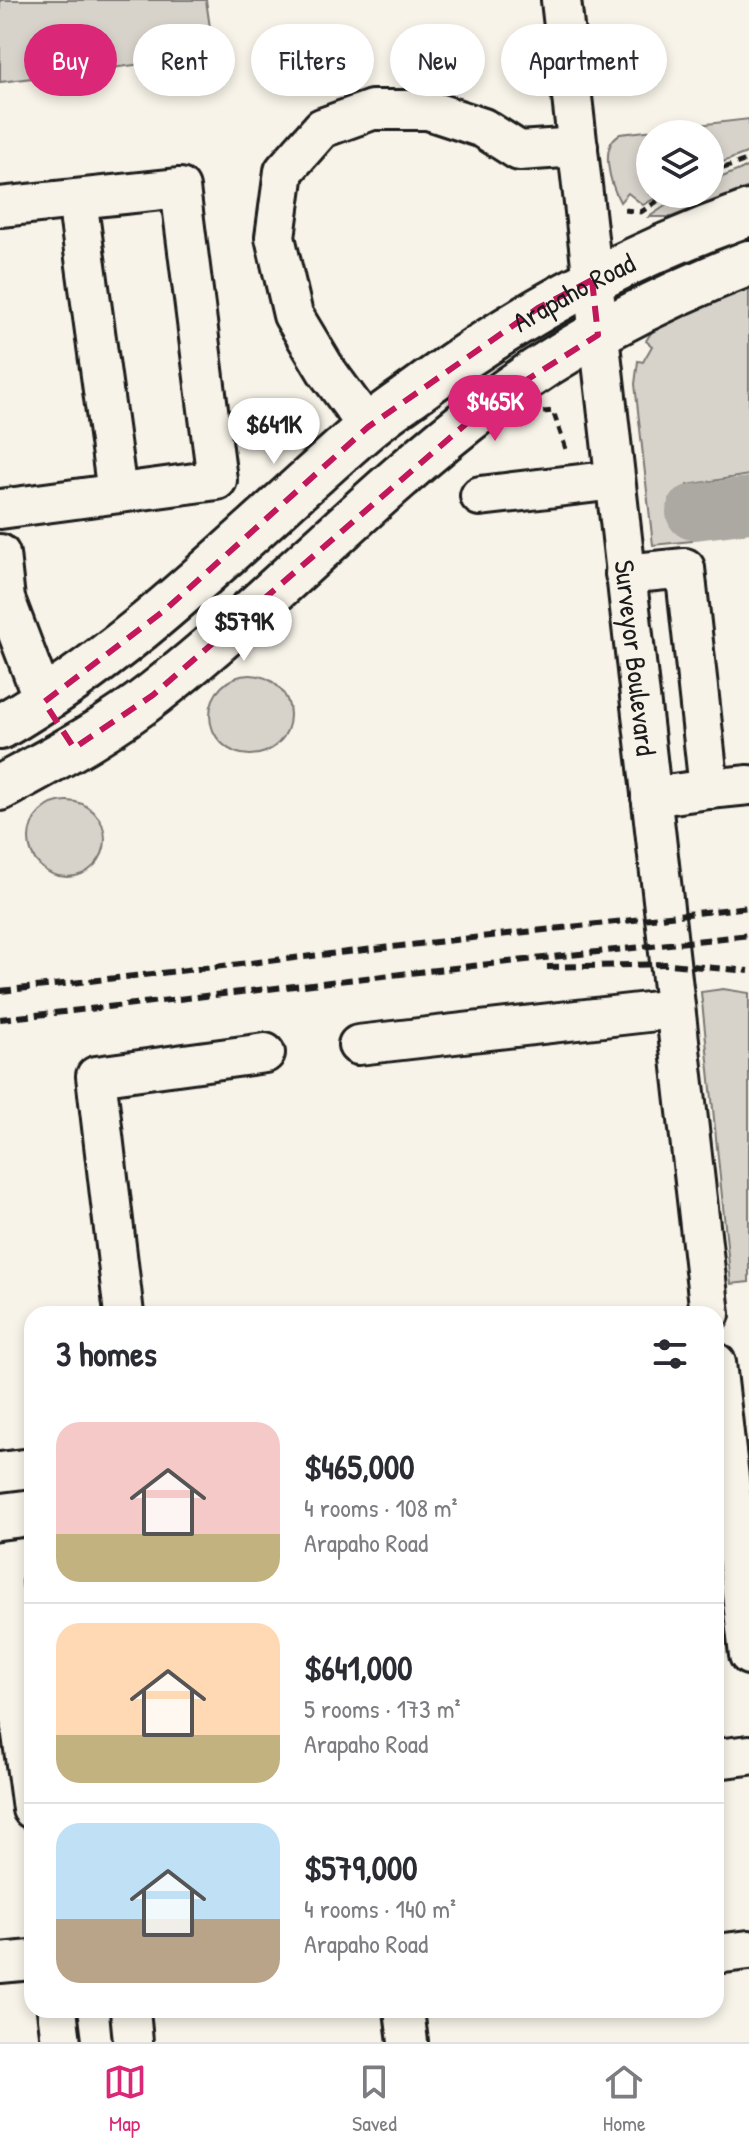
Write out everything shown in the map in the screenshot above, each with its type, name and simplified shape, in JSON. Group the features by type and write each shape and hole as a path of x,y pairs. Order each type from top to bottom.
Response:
{"main road":[{"name":"Arapaho Road","path":"0,727 44,702 165,610 368,427 521,318 592,280 749,213"},
{"name":"Arapaho Road","path":"0,788 74,748 153,695 260,606 401,476 490,403 598,335 749,263"},
{"path":"44,702 74,748"}],"street":[{"name":"Surveyor Boulevard","path":"561,0 709,1306"},
{"path":"368,427 326,370 293,315 275,237 284,171 322,128 372,110 428,110 483,128 519,151 578,147"},
{"path":"0,207 180,188 217,480 0,509"},
{"path":"77,199 117,493"},
{"path":"480,496 615,480"},
{"path":"0,554 5,599 44,702"},
{"path":"625,574 685,568 709,789"},
{"path":"651,797 749,785"},
{"path":"358,1045 674,1009"},
{"path":"123,1306 96,1076 265,1053"},
{"path":"724,1423 731,1475 736,1573 749,1655"},
{"path":"0,1472 24,1469"},
{"path":"0,1561 24,1558"},
{"path":"0,1569 24,1690"},
{"path":"724,1758 749,1755"},
{"path":"724,1953 749,1950"},
{"path":"0,1963 24,1961"},
{"path":"58,2018 61,2042"},
{"path":"131,2018 133,2042"},
{"path":"405,2018 408,2042"}],"path":[{"path":"724,168 749,159"},
{"path":"625,210 641,212 647,208"}],"highlighted area":[{"path":"592,280 598,335 490,403 153,695 74,748 44,702 165,610 368,427 538,308"}],"shaded area":[{"path":"0,0 206,0 209,24 133,24 133,65 117,67 117,24 24,24 24,79 0,82"},
{"path":"749,119 749,152 724,162 724,122"},
{"path":"636,132 636,199 628,193 620,202 610,176 608,156 609,147 620,134"},
{"path":"749,166 749,187 724,197 724,176"},
{"path":"662,208 694,208 671,217 649,217"},
{"path":"749,280 749,475 687,485 692,541 653,545 635,384 638,361 643,362 652,346 646,341 665,320 692,304"},
{"path":"250,675 265,678 278,687 287,700 290,715 287,730 278,743 265,752 250,755 235,752 222,743 213,730 210,715 213,700 222,687 235,678"},
{"path":"67,801 82,804 94,812 102,824 105,839 102,854 94,866 82,874 67,877 52,874 40,866 32,854 29,839 32,824 40,812 52,804"},
{"path":"723,989 749,993 749,1282 731,1284 701,992"}],"waterway":[{"path":"694,512 749,505"}],"railway":[{"path":"0,991 749,907"},
{"path":"0,1019 749,935"},
{"path":"547,967 669,964 749,971"}]}
